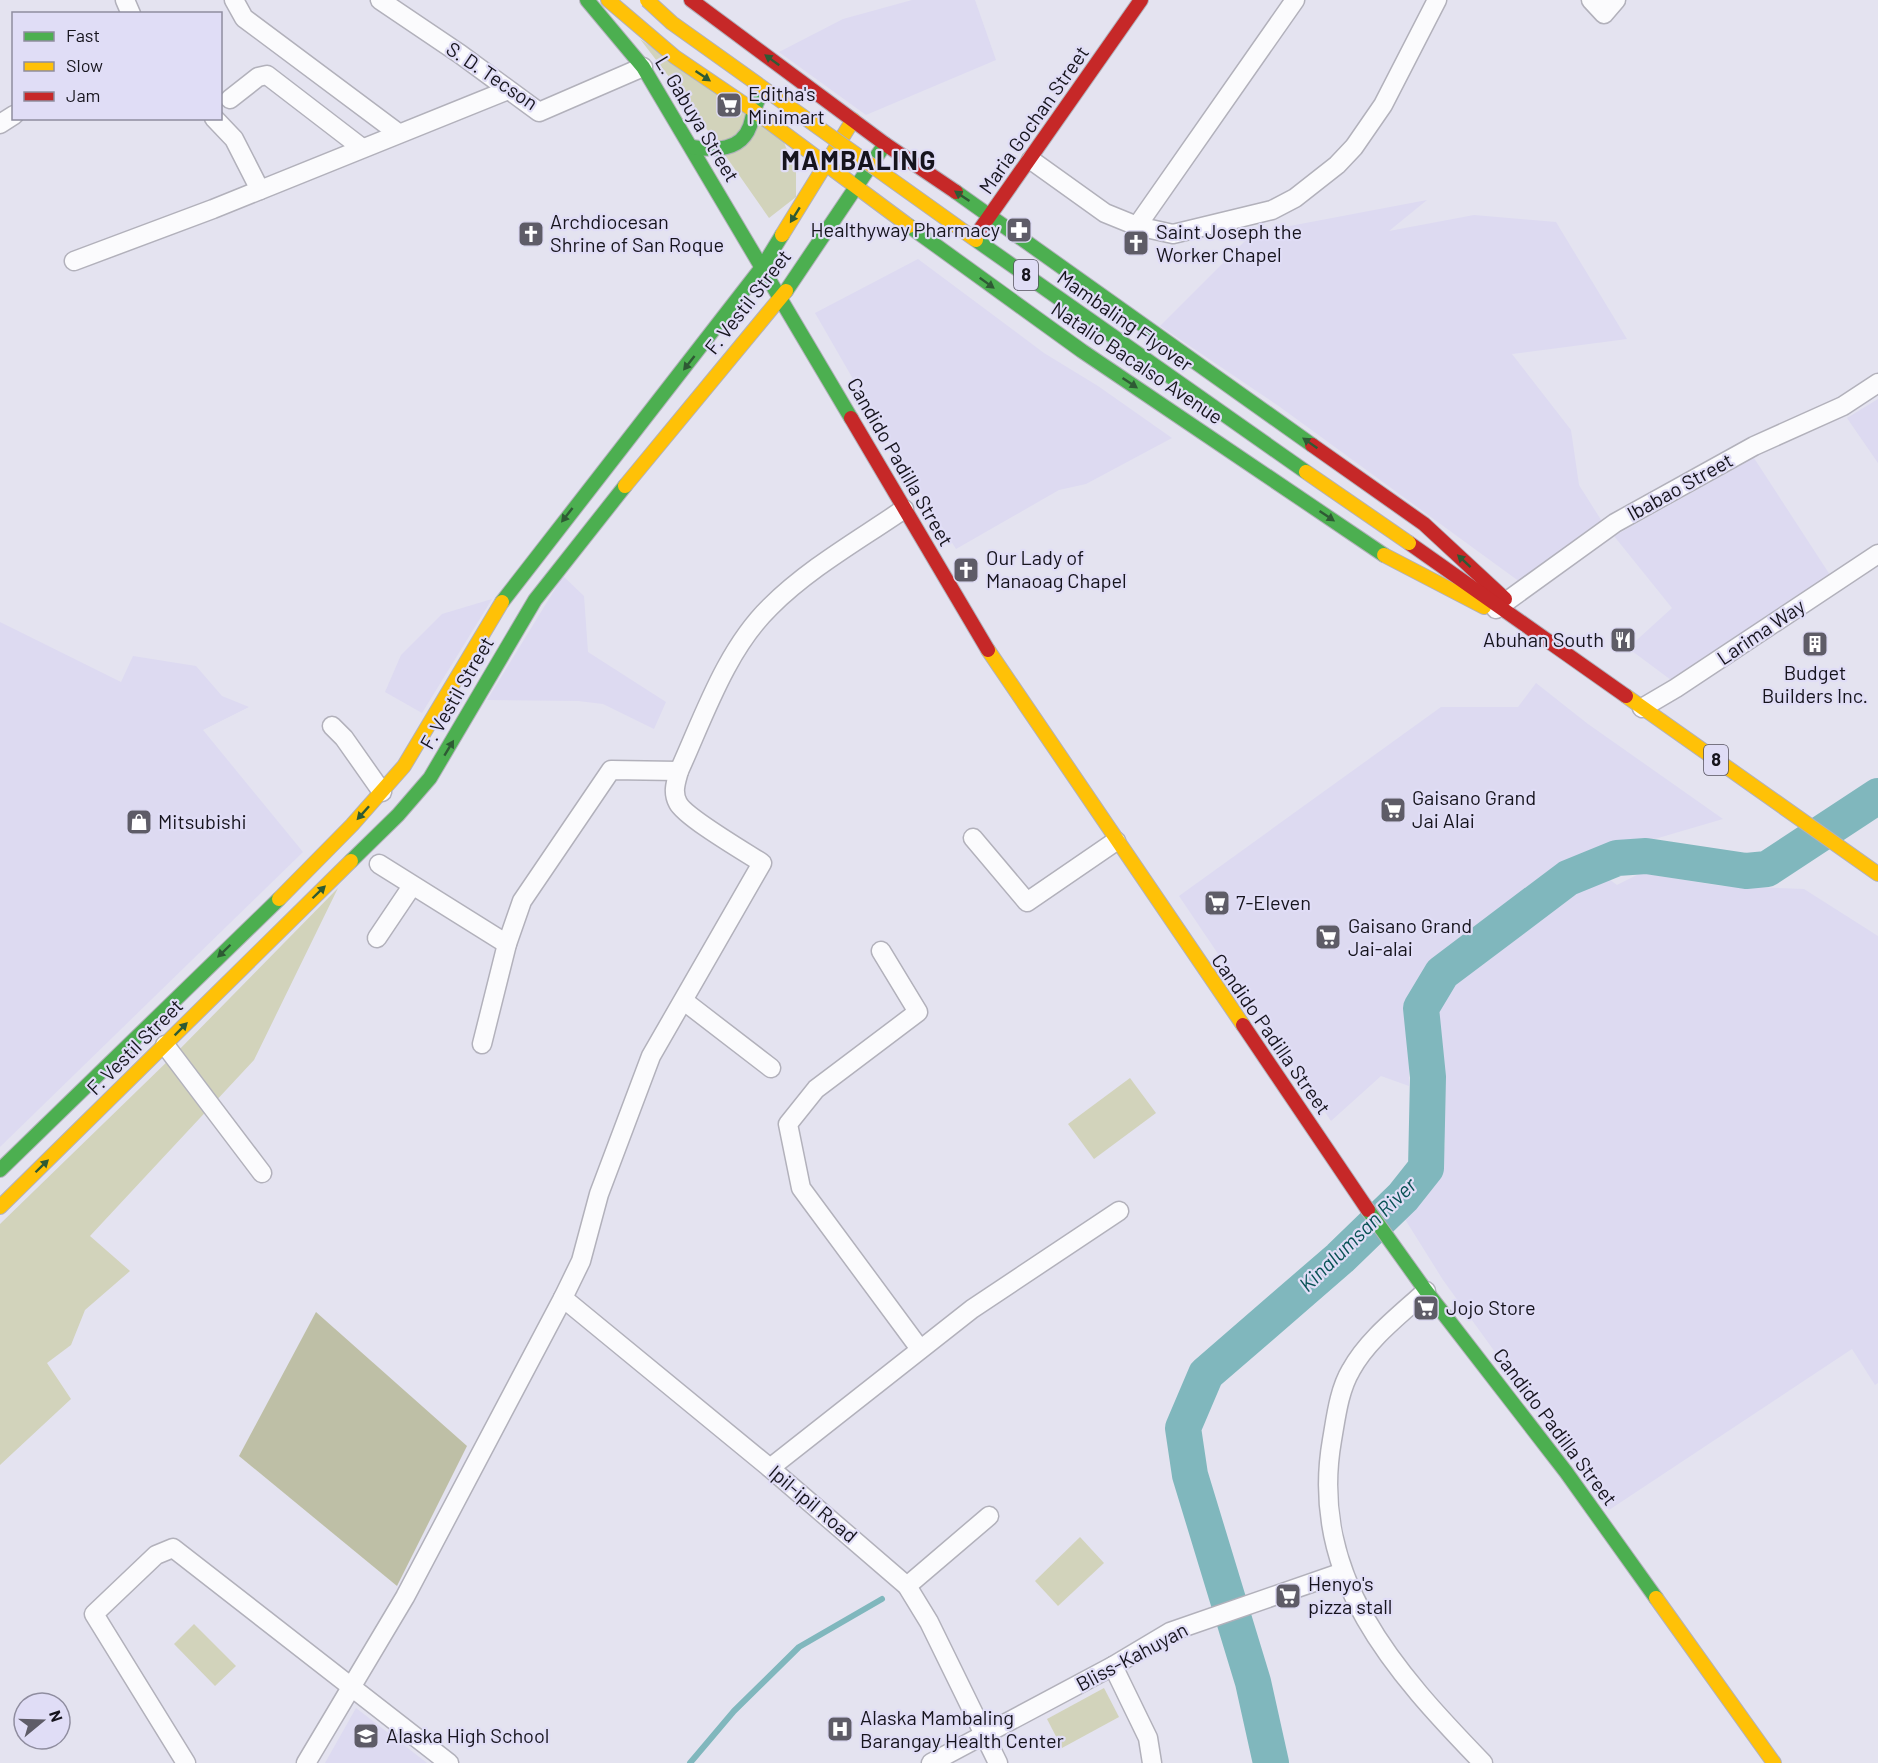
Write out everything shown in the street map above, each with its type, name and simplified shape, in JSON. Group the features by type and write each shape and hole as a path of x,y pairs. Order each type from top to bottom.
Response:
{"main road":[{"name":"L. Gabuya Street","path":"586,0 643,66 782,297"},
{"name":"Natalio Bacalso Avenue","path":"608,0 675,57 753,110 826,166 1082,351 1396,563 1500,606"},
{"name":"Mambaling Flyover","path":"647,0 672,23 1083,317 1409,543"},
{"name":"Natalio Bacalso Avenue","path":"690,0 885,144 991,216 1114,306 1424,524 1500,606"},
{"name":"Maria Gochan Street","path":"957,261 1031,160 1141,0"},
{"path":"692,147 717,150 733,146 748,131 753,110 765,91 775,86 807,86"},
{"name":"F. Vestil Street","path":"0,1170 295,882 404,766 509,589 642,424 763,266 853,120"},
{"name":"F. Vestil Street","path":"0,1207 398,815 430,778 535,600 613,500 782,297 885,144"},
{"name":"Candido Padilla Street","path":"782,297 987,648 1116,841 1426,1292 1566,1472 1774,1763"},
{"name":"Natalio Bacalso Avenue","path":"1409,543 1878,874"}],"street":[{"path":"234,0 244,18 398,133"},
{"name":"S. D. Tecson","path":"380,0 539,112 643,66"},
{"path":"1137,226 1295,0"},
{"path":"1591,0 1604,14 1616,0"},
{"path":"1031,160 1105,213 1137,226 1173,234 1272,210 1295,198 1337,165 1354,147 1383,105 1435,1"},
{"path":"230,99 258,77 267,75 362,148"},
{"path":"74,261 260,190 508,90"},
{"path":"216,120 234,139 260,190"},
{"name":"Ibabao Street","path":"1500,606 1615,523 1754,446 1843,406 1878,382"},
{"path":"306,1763 405,1597 563,1298 581,1261 599,1194 651,1056 762,863 678,804 674,789 679,771 729,663 769,607 807,575 904,509"},
{"name":"Larima Way","path":"1642,708 1676,688 1878,554"},
{"path":"332,726 344,738 382,792"},
{"path":"482,1044 507,944 522,901 611,770 679,771"},
{"path":"973,838 1027,902 1116,841"},
{"path":"379,864 507,944"},
{"path":"377,938 412,886"},
{"path":"881,951 918,1012 816,1089 788,1124 801,1188 920,1348"},
{"path":"684,1001 771,1068"},
{"path":"165,1045 262,1173"},
{"path":"770,1468 972,1309 1119,1211"},
{"path":"1426,1292 1372,1341 1350,1370 1338,1406 1328,1461 1330,1526 1343,1572 1365,1619 1392,1662 1421,1699 1483,1763"},
{"name":"Ipil-ipil Road","path":"563,1298 770,1468 907,1586 929,1622 998,1763"},
{"path":"907,1586 989,1516"},
{"path":"186,1763 94,1614 156,1555 173,1548 449,1763"},
{"name":"Bliss-Kahuyan","path":"931,1763 1113,1666 1170,1632 1343,1572"},
{"path":"1113,1666 1148,1738 1152,1763"}],"shaded area":[{"path":"912,0 975,0 996,60 866,115 779,52 843,19"},
{"path":"1427,200 1389,231 1474,215 1556,222 1627,339 1512,354 1571,430 1579,485 1603,523 1520,582 1280,407 1160,326 1253,233"},
{"path":"918,259 1044,353 1098,386 1172,438 1086,484 1059,490 956,549 891,445 815,313"},
{"path":"1878,399 1878,463 1847,418"},
{"path":"1754,458 1832,578 1675,683 1628,648 1672,608 1614,536"},
{"path":"563,576 584,596 588,652 666,702 654,729 603,704 578,701 487,700"},
{"path":"492,599 422,713 385,692 401,655 442,614"},
{"path":"0,622 121,682 133,656 196,666 222,696 249,707 203,730 303,852 0,1147"},
{"name":"Gaisano Grand Jai-alai","path":"1536,683 1588,724 1723,819 1566,865 1429,969 1417,1006 1409,1053 1409,1086 1381,1076 1331,1121 1179,896 1441,707 1518,707"},
{"path":"1601,873 1617,885 1641,873 1722,886 1804,889 1878,936 1878,1383 1875,1385 1852,1349 1609,1510 1443,1280 1403,1216 1442,1163 1445,1143 1437,1082 1436,1024 1441,993 1469,962"},
{"name":"Alaska High School","path":"356,1708 427,1763 325,1763"}],"green space":[{"path":"640,39 783,140 796,172 796,197 769,218 683,95"},
{"path":"338,888 254,1060 90,1236 130,1271 85,1310 71,1345 47,1363 71,1399 0,1465 0,1224 174,1055"},
{"path":"1130,1078 1156,1113 1094,1159 1068,1124"},
{"path":"316,1312 467,1446 397,1586 239,1456"},
{"path":"1080,1537 1104,1563 1058,1606 1035,1581"},
{"path":"194,1624 236,1666 215,1686 174,1644"},
{"path":"1104,1688 1119,1717 1062,1748 1047,1719"}],"waterway":[{"name":"Kinalumsan River","path":"1271,1763 1253,1682 1190,1475 1183,1428 1206,1374 1340,1258 1403,1197 1426,1168 1428,1077 1421,1008 1442,973 1568,878 1617,858 1646,856 1746,871 1767,869 1878,796"},
{"path":"690,1763 734,1711 799,1647 882,1599"}],"traffic: fast":[{"path":"587,0 643,67 851,418"},
{"path":"692,147 718,149 734,145 746,134 759,98"},
{"path":"786,291 885,144"},
{"path":"956,192 1312,445"},
{"path":"909,226 1082,351 1384,555"},
{"path":"502,602 763,266 782,235"},
{"path":"976,240 1306,472"},
{"path":"351,861 398,815 430,778 535,600 625,486"},
{"path":"0,1170 279,899"},
{"path":"1368,1210 1426,1291 1566,1472 1656,1598"}],"traffic: slow":[{"path":"608,0 675,57 753,110 909,226"},
{"path":"647,0 672,23 976,240"},
{"path":"782,235 853,120"},
{"path":"625,486 786,291"},
{"path":"1306,472 1409,543"},
{"path":"1384,555 1484,607"},
{"path":"279,899 352,825 404,766 502,602"},
{"path":"988,650 1243,1025"},
{"path":"1626,696 1878,874"},
{"path":"0,1207 351,861"},
{"path":"1656,1598 1774,1763"}],"traffic: jam":[{"path":"691,0 885,144 956,192"},
{"path":"981,228 1141,0"},
{"path":"851,418 988,650"},
{"path":"1312,445 1424,524 1505,599"},
{"path":"1409,543 1626,696"},
{"path":"1243,1025 1368,1210"}],"place":[{"name":"Editha's Minimart","path":"729,105"},
{"name":"Healthyway Pharmacy","path":"1019,230"},
{"name":"Archdiocesan Shrine of San Roque","path":"531,234"},
{"name":"Saint Joseph the Worker Chapel","path":"1136,243"},
{"name":"Our Lady of Manaoag Chapel","path":"966,570"},
{"name":"Abuhan South","path":"1623,640"},
{"name":"Budget Builders Inc.","path":"1815,644"},
{"name":"Gaisano Grand Jai Alai","path":"1393,810"},
{"name":"Mitsubishi","path":"139,822"},
{"name":"7-Eleven","path":"1217,903"},
{"name":"Gaisano Grand Jai-alai","path":"1328,937"},
{"name":"Jojo Store","path":"1426,1308"},
{"name":"Henyo's pizza stall","path":"1288,1596"},
{"name":"Alaska Mambaling Barangay Health Center","path":"840,1729"},
{"name":"Alaska High School","path":"366,1736"}],"district":[{"name":"MAMBALING","path":"859,161"}]}
